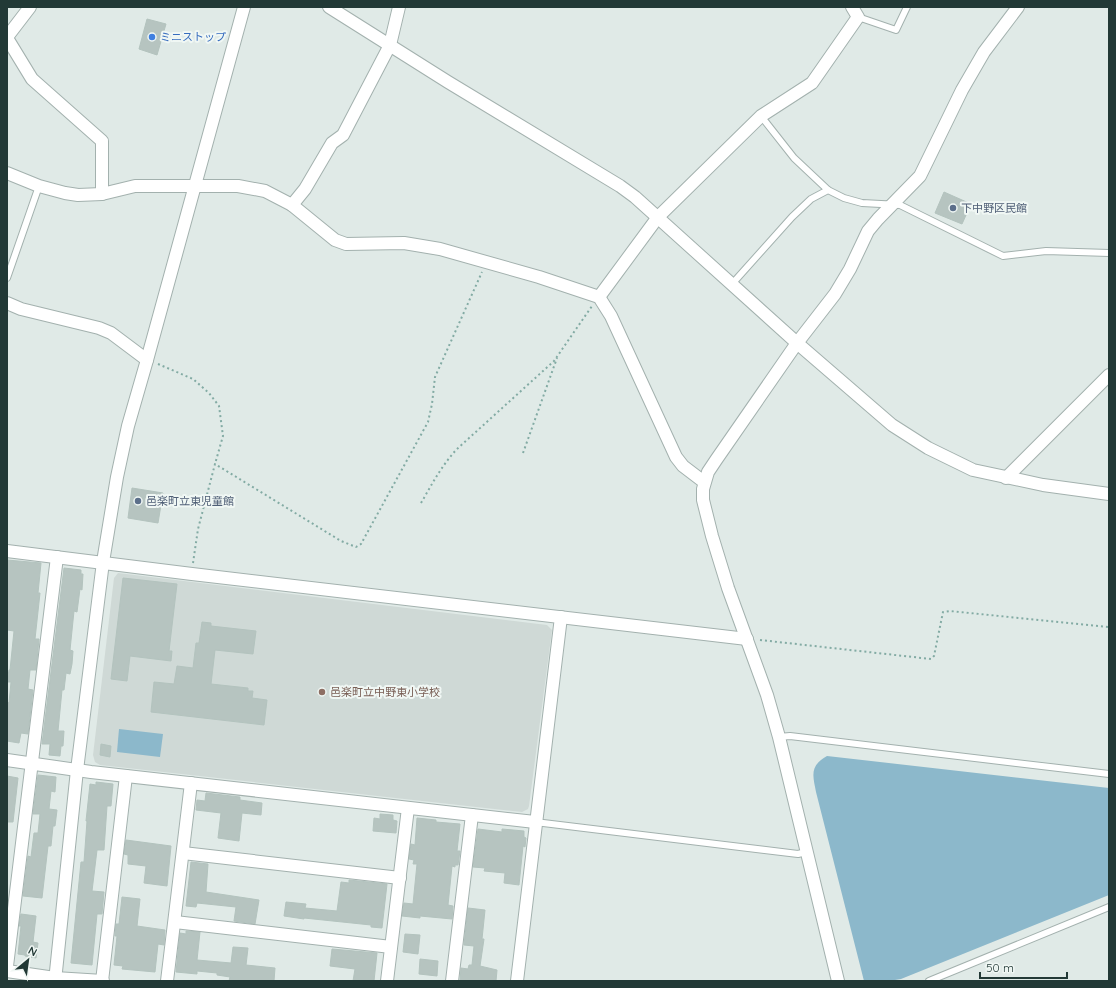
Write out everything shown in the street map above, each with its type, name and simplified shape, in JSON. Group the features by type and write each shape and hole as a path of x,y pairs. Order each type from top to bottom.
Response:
{"street":[{"path":"30,7 7,38 32,79 102,141 102,194"},
{"path":"55,979 77,770 102,562 116,476 128,426 244,7"},
{"path":"329,7 454,86 620,186 635,197 797,343 892,426 928,448 973,470 1043,485 1109,494"},
{"path":"292,205 305,190 332,143 343,135 390,45 399,7"},
{"path":"838,981 779,737 767,695 728,588 712,536 703,500 704,482 716,460 797,343 835,294 850,269 868,231 920,176 962,90 984,52 1018,7"},
{"path":"599,297 658,217 760,116 812,83 855,12"},
{"path":"7,173 40,186 78,195 102,194 135,186 238,186 265,191 292,205 335,240 346,244 404,243 440,249 539,277 599,297 611,316 676,457 682,466 704,482"},
{"path":"7,303 21,309 99,328 111,333 147,360"},
{"path":"1006,478 1109,375"},
{"path":"7,551 747,639"},
{"path":"7,966 57,556"},
{"path":"517,981 535,822 561,617"},
{"path":"7,760 126,776 535,822"},
{"path":"7,971 55,979 102,981 126,776"},
{"path":"168,981 191,783"},
{"path":"387,981 408,808"},
{"path":"452,981 472,815"},
{"path":"183,853 400,878"},
{"path":"174,922 391,947"}],"lane":[{"path":"855,12 896,30 907,7"},
{"path":"760,116 794,158 828,190 844,198 862,203 900,205 1003,256 1046,251 1109,253"},
{"path":"7,278 40,186"},
{"path":"732,284 792,217 811,199 828,190"},
{"path":"779,737 790,736 1109,774"},
{"path":"535,822 798,854 806,852"},
{"path":"929,981 1109,907"}],"path":[{"path":"215,464 341,541 356,547 361,544 428,422 435,377 487,262"},
{"path":"421,503 438,473 456,449 554,361 599,297"},
{"path":"523,453 558,355"},
{"path":"147,360 193,379 210,393 219,406 223,436 198,529 192,574"},
{"path":"747,639 931,660 934,656 943,612 950,611 1109,627"}],"shaded area":[{"name":"邑楽町立中野東小学校","path":"118,573 547,625 552,630 528,809 522,812 100,765 95,762 93,755 114,578"}],"water":[{"path":"119,729 163,734 160,757 117,752"},
{"path":"827,756 1109,788 1109,895 901,979 889,981 864,981 813,776 817,764"}],"building":[{"name":"ミニストップ","path":"147,19 166,24 157,55 139,49"},
{"name":"下中野区民館","path":"944,192 971,204 962,224 935,213"},
{"path":"132,488 163,493 158,523 128,518"},
{"path":"7,560 41,563 38,593 40,593 35,639 39,639 36,670 30,670 28,689 33,690 28,734 21,733 19,743 7,741 7,702 9,703 11,682 7,682 10,670 14,631 7,630"},
{"path":"64,568 81,570 81,574 83,574 82,590 80,589 77,612 74,611 70,650 73,651 72,664 70,674 66,673 64,690 62,690 58,731 64,731 63,746 61,746 60,756 49,755 50,744 42,744"},
{"path":"123,578 177,584 169,651 172,651 171,661 130,656 127,681 111,679"},
{"path":"202,622 211,623 211,626 256,631 253,654 215,650 211,684 248,688 248,691 253,691 252,698 267,700 264,725 151,712 154,682 174,684 177,666 193,668 196,643 199,643"},
{"path":"101,744 111,746 110,757 100,755"},
{"path":"38,775 56,777 55,792 51,791 49,809 57,810 55,826 53,826 51,846 48,846 42,898 23,896 28,856 31,857 34,833 38,833 40,814 33,814"},
{"path":"7,776 18,778 13,822 7,822"},
{"path":"96,782 113,784 111,806 107,806 104,850 97,850 92,891 104,892 102,914 97,914 92,965 71,963 81,862 84,862 90,784 96,785"},
{"path":"206,793 240,797 240,800 262,803 261,815 242,813 239,841 218,838 221,813 196,810 197,800 205,801"},
{"path":"380,814 393,815 393,820 397,821 396,833 373,831 374,818 380,819"},
{"path":"417,818 436,820 436,822 460,824 457,851 460,851 458,865 455,865 455,867 452,866 448,905 453,906 452,919 402,916 404,903 413,904 417,864 413,864 414,860 409,859 411,844 415,845"},
{"path":"478,829 502,832 502,829 524,831 524,837 526,838 525,847 523,846 519,885 504,883 505,873 484,871 485,868 473,867"},
{"path":"126,840 171,846 167,886 144,883 146,866 128,864 128,855 124,854"},
{"path":"191,862 208,864 206,892 259,900 255,924 234,921 236,907 197,903 196,907 186,906"},
{"path":"349,880 387,884 382,928 371,927 371,925 284,916 286,902 306,904 305,908 337,911 341,882 349,883"},
{"path":"122,897 140,899 137,926 165,930 164,945 158,944 155,972 122,969 123,966 114,965 117,936 115,936 116,924 119,924"},
{"path":"468,908 485,910 482,939 484,939 480,966 497,970 496,981 460,981 461,968 468,969 469,965 472,965 474,946 464,945"},
{"path":"21,914 36,916 33,942 38,943 36,958 18,954"},
{"path":"186,931 200,932 197,960 231,963 233,947 248,948 246,965 275,968 274,981 229,981 230,977 217,975 217,973 197,971 197,974 176,972 180,933 186,934"},
{"path":"405,934 420,935 418,954 403,952"},
{"path":"332,949 377,953 374,981 353,981 355,969 330,966"},
{"path":"420,959 438,961 437,976 419,974"}],"place":[{"name":"ミニストップ","path":"152,37"},
{"name":"下中野区民館","path":"953,208"},
{"name":"邑楽町立東児童館","path":"138,501"},
{"name":"邑楽町立中野東小学校","path":"322,692"}]}
